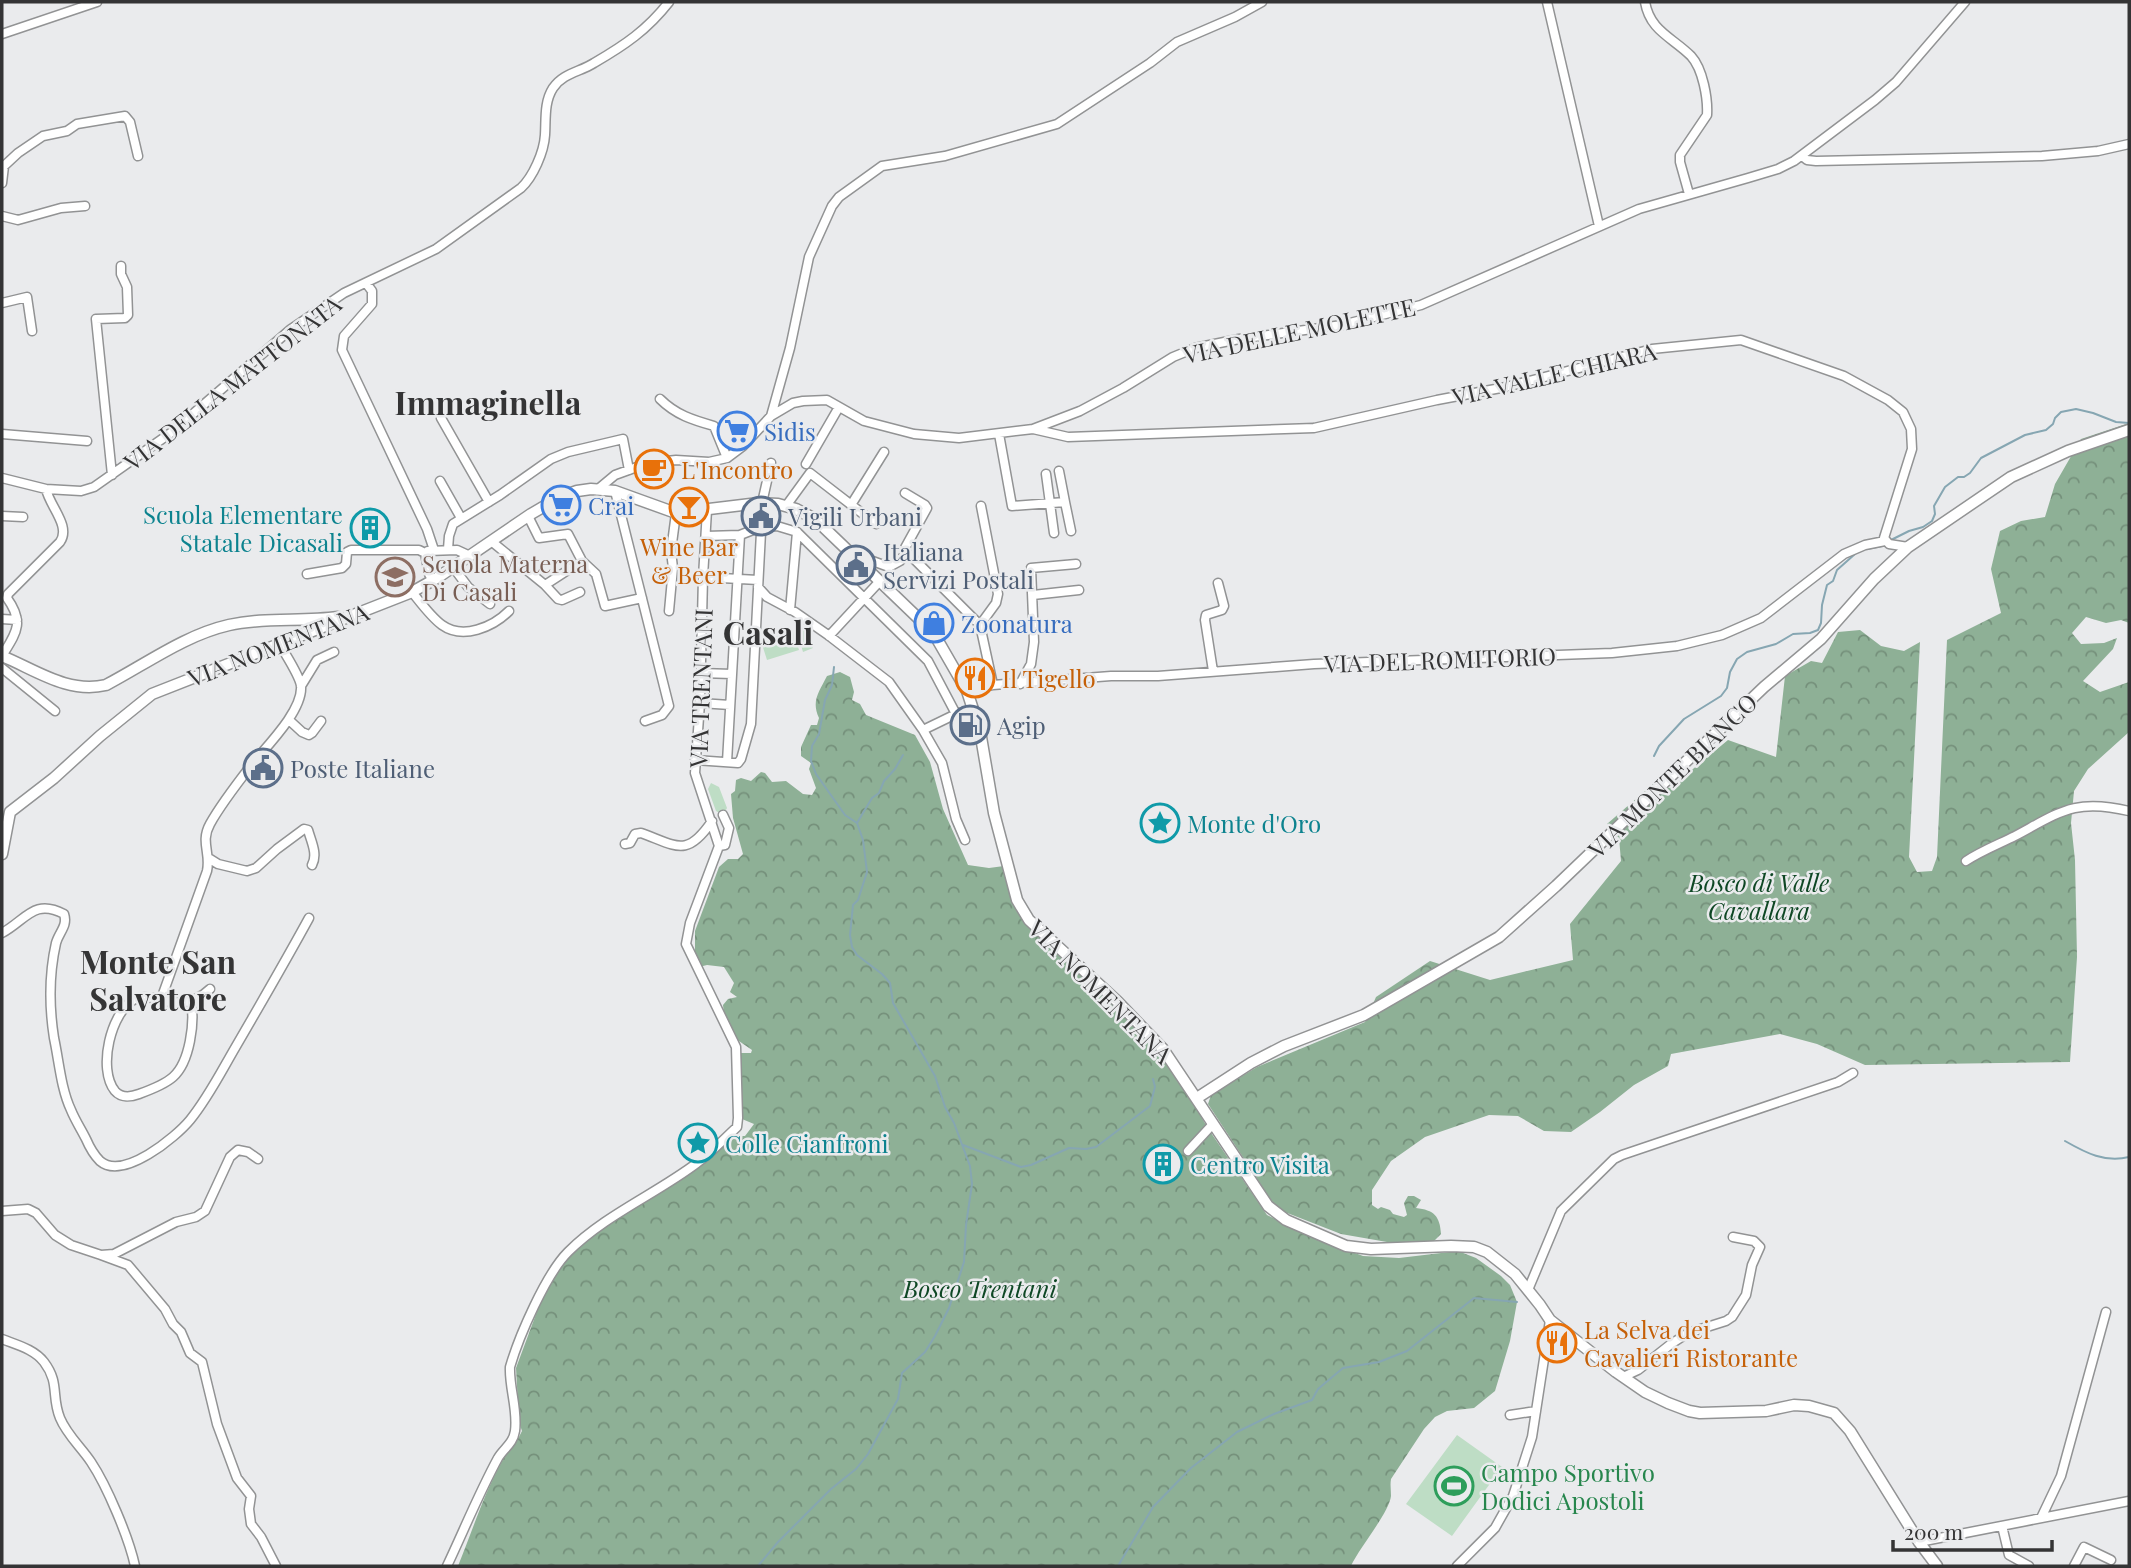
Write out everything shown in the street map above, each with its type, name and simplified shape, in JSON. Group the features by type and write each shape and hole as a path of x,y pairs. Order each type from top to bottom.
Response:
{"main road":[{"name":"VIA MONTE BIANCO","path":"1197,1098 1251,1063 1284,1046 1364,1015 1505,933 1763,687 1821,639 1874,579 1908,547 2011,477 2068,451 2129,430"},
{"name":"VIA NOMENTANA","path":"6,811 54,778 152,694 412,592 560,497 577,491 615,491 676,513 758,504 796,509 815,519 937,639 967,691 981,731 995,813 1020,906 1029,920 1117,1001 1170,1058 1268,1206 1286,1220 1346,1246 1451,1246 1480,1249 1501,1261 1541,1305 1550,1320 1623,1377 1662,1401 1689,1411 1755,1412 1794,1405 1834,1413 1850,1431 1919,1542 1937,1566"},
{"path":"2,656 64,684 97,687 126,675 194,637 229,625 258,620 320,619 356,615"},
{"path":"2,854 6,811"}],"street":[{"path":"2,34 97,2"},
{"name":"VIA DELLA MATTONATA","path":"2,478 46,489 86,490 172,432 291,329 344,293 436,248 523,187 544,144 546,107 555,85 565,76 593,64 640,33 669,2"},
{"path":"771,416 792,341 809,257 832,206 839,197 884,165 944,156 1060,122 1177,42 1262,2"},
{"path":"1547,2 1599,226"},
{"path":"1645,2 1651,20 1663,34 1689,55 1699,73 1707,115 1680,157 1689,194"},
{"name":"VIA DELLE MOLETTE","path":"727,458 743,446 771,416 806,400 824,399 871,424 914,435 959,438 1033,429 1080,411 1173,357 1195,348 1266,335 1342,326 1391,314 1439,297 1648,206 1778,169 1802,156 1896,82 1965,2"},
{"path":"2,183 4,166 18,153 43,136 67,131 77,124 125,116 130,122 138,156"},
{"path":"1802,156 1812,161 2007,157 2071,154 2129,144"},
{"path":"2,216 18,220 61,208 85,206"},
{"path":"111,475 96,319 125,318 128,315 127,286 121,274 121,266"},
{"path":"366,283 372,291 372,304 344,336 341,348 427,529 429,574 433,580"},
{"path":"2,303 27,298 32,331"},
{"name":"VIA VALLE CHIARA","path":"1033,429 1051,435 1082,436 1314,428 1506,387 1652,349 1741,340 1844,376 1888,400 1903,412 1911,429 1912,449 1885,541"},
{"path":"597,490 615,475 648,463 676,460 709,462 727,458 714,426 682,416 660,399"},
{"path":"806,464 839,407"},
{"path":"441,418 489,502"},
{"path":"2,434 87,441"},
{"path":"999,435 1011,505 1065,502"},
{"path":"448,549 453,524 551,459 568,452 623,439 629,470"},
{"path":"852,505 884,452"},
{"path":"695,760 738,763 751,724 761,532 755,521 771,463"},
{"path":"1059,471 1071,531"},
{"path":"786,506 810,473 876,524"},
{"path":"1046,474 1054,533"},
{"path":"440,481 461,519"},
{"path":"2,656 17,631 16,611 7,598 8,594 60,542 64,534 64,528 52,508 46,489"},
{"path":"615,491 669,706 662,715 645,721"},
{"path":"854,558 867,559 889,567 900,561 927,508 905,493"},
{"path":"980,625 998,596 981,506"},
{"name":"VIA TRENTANI","path":"707,510 695,773 719,846"},
{"path":"669,611 673,568 671,551 676,513"},
{"path":"2,516 23,517"},
{"path":"528,516 539,538 568,534 582,561 596,574 605,606 642,598"},
{"path":"706,536 740,536 758,528 777,526 797,531 928,661 956,714"},
{"path":"790,610 797,531"},
{"path":"727,762 740,536"},
{"path":"491,541 558,599 562,600 580,592"},
{"path":"1885,541 1908,547"},
{"name":"VIA DEL ROMITORIO","path":"967,691 993,685 1111,676 1158,676 1213,671 1612,653 1677,646 1715,637 1760,618 1844,554 1865,545 1885,541"},
{"path":"307,574 342,568 346,564 347,552 351,550 427,552 448,549 470,556"},
{"path":"905,554 911,555 980,625 993,685"},
{"path":"545,585 582,561"},
{"path":"1020,684 1031,664 1034,642 1031,568 1076,564"},
{"path":"453,567 468,587 490,604"},
{"path":"703,577 758,583 766,597 829,636 889,681 942,763 956,819 965,839"},
{"path":"829,636 880,581"},
{"path":"1213,671 1205,620 1208,614 1222,610 1224,606 1217,583"},
{"path":"1033,595 1079,590"},
{"path":"412,592 444,626 454,630 471,632 487,627 509,611"},
{"path":"2,619 17,620"},
{"path":"279,643 301,686"},
{"path":"161,1000 208,871 210,859 204,838 209,824 289,720 301,686 317,660 334,652"},
{"path":"2,668 55,711"},
{"path":"701,673 732,674"},
{"path":"700,704 730,705"},
{"path":"923,730 956,714 974,709"},
{"path":"289,720 309,735 321,721"},
{"path":"251,766 250,774 259,781 266,779 271,773"},
{"path":"1966,861 2061,811 2093,805 2129,811"},
{"path":"447,1566 498,1458 513,1442 515,1408 510,1367 536,1303 556,1266 569,1250 590,1234 698,1163 737,1127 736,1046 686,944 690,923 719,846 725,845 729,828 723,815"},
{"path":"625,844 630,843 635,834 641,833 677,846 686,846 694,843 712,821"},
{"path":"210,859 218,864 247,871 256,868 277,849 307,830 314,849 315,860 312,865"},
{"path":"2,933 34,910 56,909 64,914 65,925 57,940 50,989 51,1020 59,1062 70,1108 90,1147 100,1161 109,1166 119,1166 153,1152 190,1120 212,1087 309,918"},
{"path":"191,1001 193,1018 190,1041 174,1076 146,1092 132,1096 123,1096 114,1090 106,1062 107,1045 125,1009 135,999 148,997 180,1003 191,1001 209,989"},
{"path":"1528,1290 1561,1211 1614,1159 1838,1082 1853,1073"},
{"path":"1188,1151 1213,1124"},
{"path":"101,1255 114,1254 176,1222 196,1217 205,1211 230,1157 238,1150 248,1152 258,1159"},
{"path":"2,1211 28,1209 36,1213 55,1235 72,1245 128,1265 165,1309 181,1332 190,1353 202,1362 216,1424 237,1478 251,1496 251,1524 276,1566"},
{"path":"1623,1377 1639,1370 1683,1336 1727,1320 1736,1312 1748,1291 1753,1264 1760,1249 1757,1242 1733,1237"},
{"path":"2041,1518 2061,1476 2106,1312"},
{"path":"1457,1566 1495,1528 1506,1510 1530,1446 1550,1320"},
{"path":"2,1339 33,1352 49,1369 54,1379 55,1403 60,1418 97,1471 135,1566"},
{"path":"1510,1415 1536,1411"},
{"path":"1919,1542 2129,1501"},
{"path":"2003,1526 2009,1555 2029,1566"},
{"path":"2074,1566 2084,1547 2111,1560"}],"green space":[{"name":"Bosco di Valle Cavallara","path":"2129,423 2129,623 2121,620 2106,623 2086,617 2072,633 2081,644 2104,643 2117,638 2113,649 2083,681 2100,692 2129,682 2129,732 2088,769 2074,791 2071,823 2075,860 2077,957 2070,1062 1865,1065 1817,1044 1780,1034 1671,1054 1668,1066 1634,1085 1571,1132 1544,1131 1518,1116 1489,1115 1425,1137 1391,1161 1372,1190 1372,1205 1404,1217 1407,1215 1404,1203 1408,1196 1421,1200 1416,1208 1432,1212 1439,1223 1441,1234 1434,1241 1410,1246 1341,1234 1277,1209 1208,1104 1211,1095 1257,1067 1365,1022 1376,997 1430,961 1490,980 1573,960 1570,924 1621,861 1619,838 1607,824 1653,784 1670,788 1728,740 1776,757 1785,676 1811,661 1822,663 1838,632 1860,630 1881,646 1904,651 1920,642 1909,857 1917,872 1932,871 1937,857 1947,640 2001,613 1991,569 2000,531 2021,521 2045,517 2055,484 2081,439"},
{"path":"807,629 813,648 803,652 797,632"},
{"path":"793,631 799,650 767,660 761,641"},
{"name":"Bosco Trentani","path":"840,672 850,677 854,692 852,700 860,704 866,715 915,735 930,762 943,809 968,865 989,868 1004,866 1016,909 1021,917 1163,1055 1207,1127 1267,1215 1310,1236 1363,1256 1399,1258 1458,1251 1476,1258 1510,1285 1517,1302 1510,1341 1495,1391 1474,1408 1447,1411 1435,1417 1424,1429 1391,1479 1389,1503 1351,1566 458,1566 483,1501 503,1459 522,1431 519,1422 516,1368 545,1290 559,1265 574,1249 608,1223 612,1223 664,1186 669,1187 670,1183 731,1138 745,1136 754,1124 742,1119 740,1056 741,1053 751,1053 752,1050 736,1039 724,1014 723,1005 728,999 737,997 730,992 734,983 724,967 699,967 695,956 695,931 719,867 728,859 738,859 743,854 733,818 731,794 735,791 736,780 741,778 751,781 761,772 772,782 786,781 803,794 812,795 816,788 809,769 811,763 801,756 801,747 811,725 817,725 819,718 816,701 821,687 827,676"},
{"path":"711,783 719,787 727,808 723,815 716,811 708,789"},
{"name":"Campo Sportivo Dodici Apostoli","path":"1457,1435 1502,1467 1452,1536 1406,1504"}],"waterway":[{"path":"1889,541 1932,521 1934,506 1945,487 1958,477 1970,473 1981,458 2025,435 2046,430 2061,412 2076,409 2116,422 2129,423"},
{"path":"1867,549 1882,546"},
{"path":"1654,756 1659,746 1684,719 1721,696 1727,688 1730,672 1737,659 1747,652 1776,644 1793,634 1818,630 1827,585 1833,581 1837,570 1855,554"},
{"path":"758,1566 778,1542 831,1489 856,1469 868,1454 898,1399 902,1373 925,1352 935,1336 949,1308 964,1262 972,1184 970,1166 935,1076 893,1003 890,983 857,955 852,947 850,935 853,905 858,900 867,872 863,840 857,823 845,815 816,774 811,761 812,746 819,734 834,667"},
{"path":"857,823 903,755"},
{"path":"963,1145 1021,1167 1069,1148 1096,1147 1150,1106 1155,1087 1153,1079"},
{"path":"2065,1141 2104,1158 2129,1157"},
{"path":"1118,1566 1153,1507 1191,1468 1237,1432 1312,1400 1318,1389 1343,1368 1379,1362 1407,1351 1474,1298 1517,1302"}],"place":[{"name":"Sidis","path":"737,431"},
{"name":"L'Incontro","path":"654,469"},
{"name":"Crai","path":"561,505"},
{"name":"Wine Bar & Beer","path":"689,507"},
{"name":"Vigili Urbani","path":"761,516"},
{"name":"Scuola Elementare Statale Dicasali","path":"370,528"},
{"name":"Italiana Servizi Postali","path":"856,565"},
{"name":"Scuola Materna Di Casali","path":"395,577"},
{"name":"Zoonatura","path":"934,623"},
{"name":"Il Tigello","path":"975,678"},
{"name":"Agip","path":"970,725"},
{"name":"Poste Italiane","path":"263,768"},
{"name":"Monte d'Oro","path":"1160,823"},
{"name":"Colle Cianfroni","path":"698,1143"},
{"name":"Centro Visita","path":"1163,1164"},
{"name":"La Selva dei Cavalieri Ristorante","path":"1557,1343"},
{"name":"Campo Sportivo Dodici Apostoli","path":"1454,1486"}],"district":[{"name":"Immaginella","path":"488,401"},
{"name":"Casali","path":"768,631"},
{"name":"Monte San Salvatore","path":"158,978"}]}
